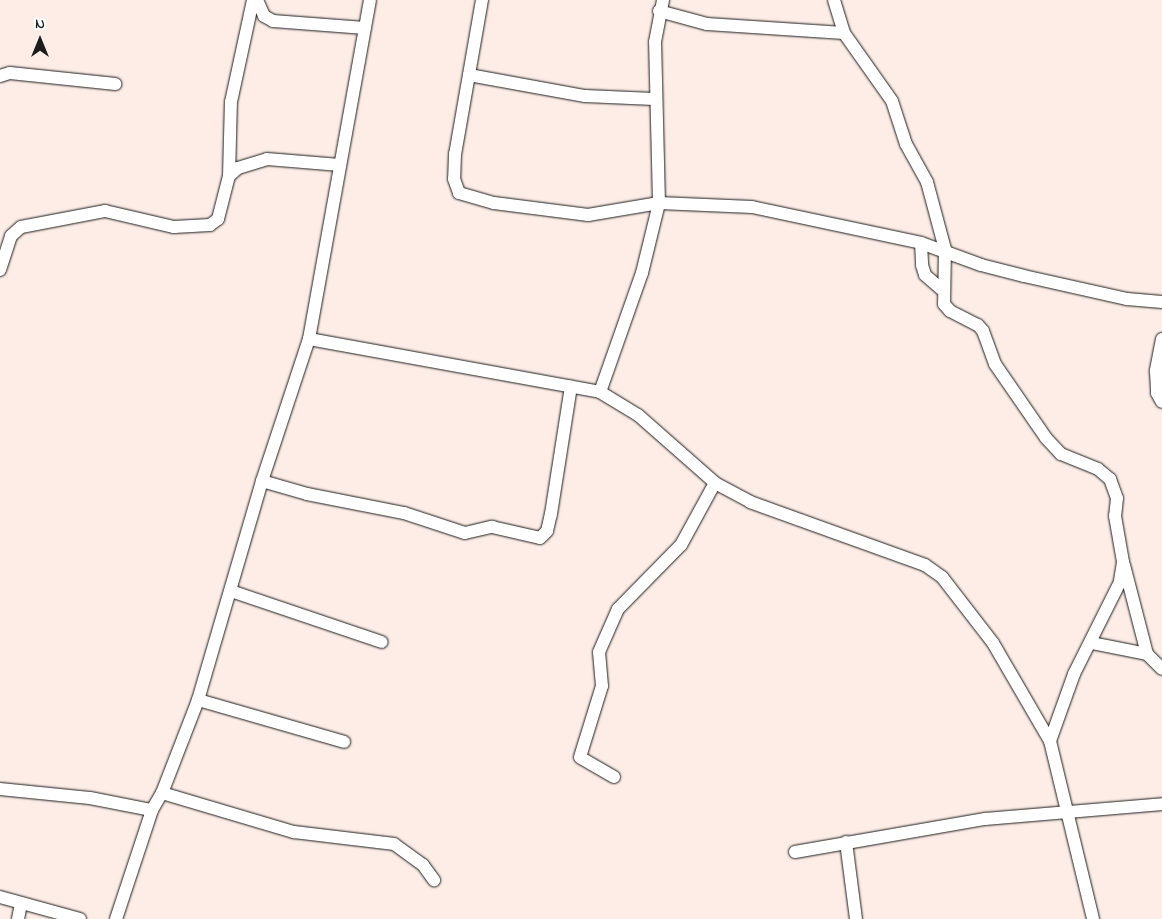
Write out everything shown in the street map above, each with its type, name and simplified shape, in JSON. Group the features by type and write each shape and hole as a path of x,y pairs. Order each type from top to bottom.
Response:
{"street":[{"path":"0,267 11,236 21,227 89,212 121,214 174,227 210,225 218,219 229,176 232,102 253,0"},
{"path":"257,0 264,16 273,21 365,28"},
{"path":"116,919 152,810 162,793 198,700 232,591 262,481 309,339 370,0"},
{"path":"482,0 455,154 454,179 459,194 494,203 588,215 659,203 752,206 921,243 945,250 981,265 1024,276 1127,299 1162,302"},
{"path":"834,0 844,34 892,101 906,144 927,182 945,250 942,290 944,304 950,311 978,324 983,331 996,364 1046,438 1061,454 1098,468 1110,480 1117,498 1115,516 1124,562 1147,654 1162,669"},
{"path":"600,392 642,273 659,203 654,99 661,6 707,24 844,34"},
{"path":"0,76 10,73 115,84"},
{"path":"469,75 585,96 654,99"},
{"path":"229,176 238,168 266,159 340,165"},
{"path":"921,243 922,265 925,275 942,290"},
{"path":"1162,338 1156,371 1157,393 1162,402"},
{"path":"309,339 600,392 638,415 714,483 750,502 925,565 942,577 993,643 1050,740 1093,919"},
{"path":"262,481 404,513 465,533 492,527 540,538 547,531 551,514 571,387"},
{"path":"614,777 580,757 602,686 599,652 618,609 681,545 714,483"},
{"path":"1050,740 1074,674 1092,643 1120,582 1124,562"},
{"path":"232,591 382,642"},
{"path":"1092,643 1147,654"},
{"path":"198,700 344,742"},
{"path":"0,789 90,798 152,810"},
{"path":"162,793 294,832 394,844 423,865 434,880"},
{"path":"794,852 931,826 1162,804"},
{"path":"846,842 856,919"},
{"path":"0,897 80,919"},
{"path":"18,919 21,903"}]}
